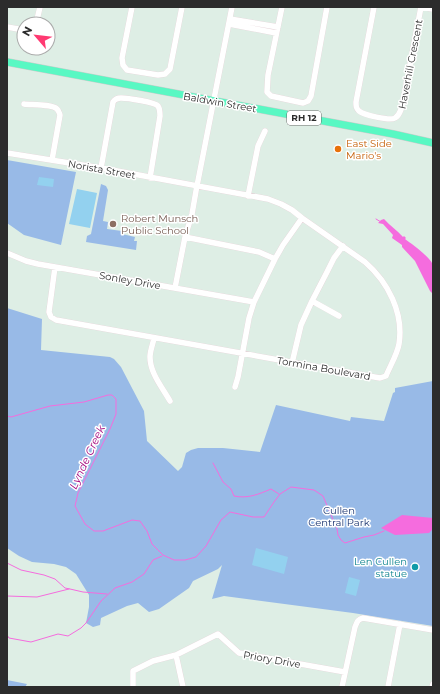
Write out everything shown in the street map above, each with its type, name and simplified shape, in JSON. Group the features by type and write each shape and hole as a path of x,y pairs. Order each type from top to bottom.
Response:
{"main road":[{"name":"Baldwin Street","path":"7,62 433,143"}],"street":[{"path":"132,7 122,58 123,65 127,70 158,75 165,74 170,69 182,7"},
{"path":"175,288 215,101 232,7"},
{"path":"282,7 268,75 267,92 271,96 303,103 308,101 311,96 327,7"},
{"name":"Haverhill Crescent","path":"374,7 356,107 360,112 387,119 394,118 399,114 402,107 421,7"},
{"path":"421,7 433,9"},
{"path":"229,21 277,30"},
{"path":"101,168 113,102 115,99 120,98 155,103 160,109 160,116 150,178"},
{"path":"24,104 54,107 58,110 60,115 52,160"},
{"path":"248,196 258,146 265,131"},
{"name":"Norista Street","path":"7,153 101,168 197,186"},
{"name":"Tormina Boulevard","path":"55,267 49,312 51,317 56,320 380,378 386,376 396,354 399,339 399,321 388,288 374,270 292,210 281,204 268,199 197,186"},
{"path":"235,387 243,354 249,318 254,302 283,245 302,218"},
{"path":"185,237 259,252 275,259"},
{"path":"292,363 301,325 334,258 342,246"},
{"path":"7,261 8,254"},
{"name":"Sonley Drive","path":"8,254 26,261 55,267 254,302"},
{"path":"312,301 339,316"},
{"path":"154,338 150,357 152,369 170,401"},
{"path":"342,687 355,627 359,619 363,618 433,630"},
{"path":"388,687 400,624"},
{"name":"Priory Drive","path":"133,687 134,671 153,662 176,655 218,634 239,653 346,672"},
{"path":"176,655 183,687"}],"green space":[{"path":"7,160 76,172 61,245 24,235 7,223"},
{"path":"101,184 106,186 108,190 103,221 108,222 107,229 122,231 122,234 135,237 134,241 137,241 136,250 86,242 87,236 91,234"},
{"name":"Cullen Central Park","path":"7,308 42,319 41,350 110,357 114,359 121,367 144,411 147,441 178,471 182,467 186,453 198,448 223,448 260,452 276,405 350,421 351,417 384,421 393,393 395,392 395,388 433,381 433,626 353,613 224,596 212,599 222,565 218,569 193,581 189,588 159,609 149,612 138,603 127,606 101,618 100,625 93,627 86,623 89,607 89,595 76,574 66,567 54,564 32,562 7,548"},
{"path":"7,680 27,684 25,687 7,687"}],"shaded area":[{"path":"39,177 54,179 53,187 37,185"},
{"path":"77,189 97,193 90,228 69,224"},
{"path":"384,219 432,262 433,294 415,261 402,247 402,245 392,238 393,235 383,224 378,223"},
{"path":"402,515 433,518 433,529 429,533 395,535 381,528"},
{"path":"256,548 288,557 284,574 252,565"},
{"path":"349,577 360,580 356,596 345,593"}],"waterway":[{"path":"376,219 381,222"},
{"name":"Lynde Creek","path":"7,416 11,417 50,406 84,402 112,395 116,399 116,414 78,493 75,506 85,524 94,531 103,531 132,520 140,521 147,531 152,544 163,555 174,560 185,560 196,557 206,546 221,520 230,512 253,517 264,517 280,494 291,487 314,490 323,496 337,529 338,535 345,543 384,531"},
{"path":"213,463 223,482 231,489 234,496 249,496 271,489 279,494"},
{"path":"7,635 9,638 31,642 58,634 68,636 86,623 101,601 115,588 132,582 144,574 153,560 162,556"},
{"path":"7,563 21,570 55,579 65,588 83,592 107,594"},
{"path":"7,596 37,597 69,589"}],"place":[{"name":"East Side Mario's","path":"338,149"},
{"name":"Robert Munsch Public School","path":"113,224"},
{"name":"Len Cullen statue","path":"415,567"}]}
